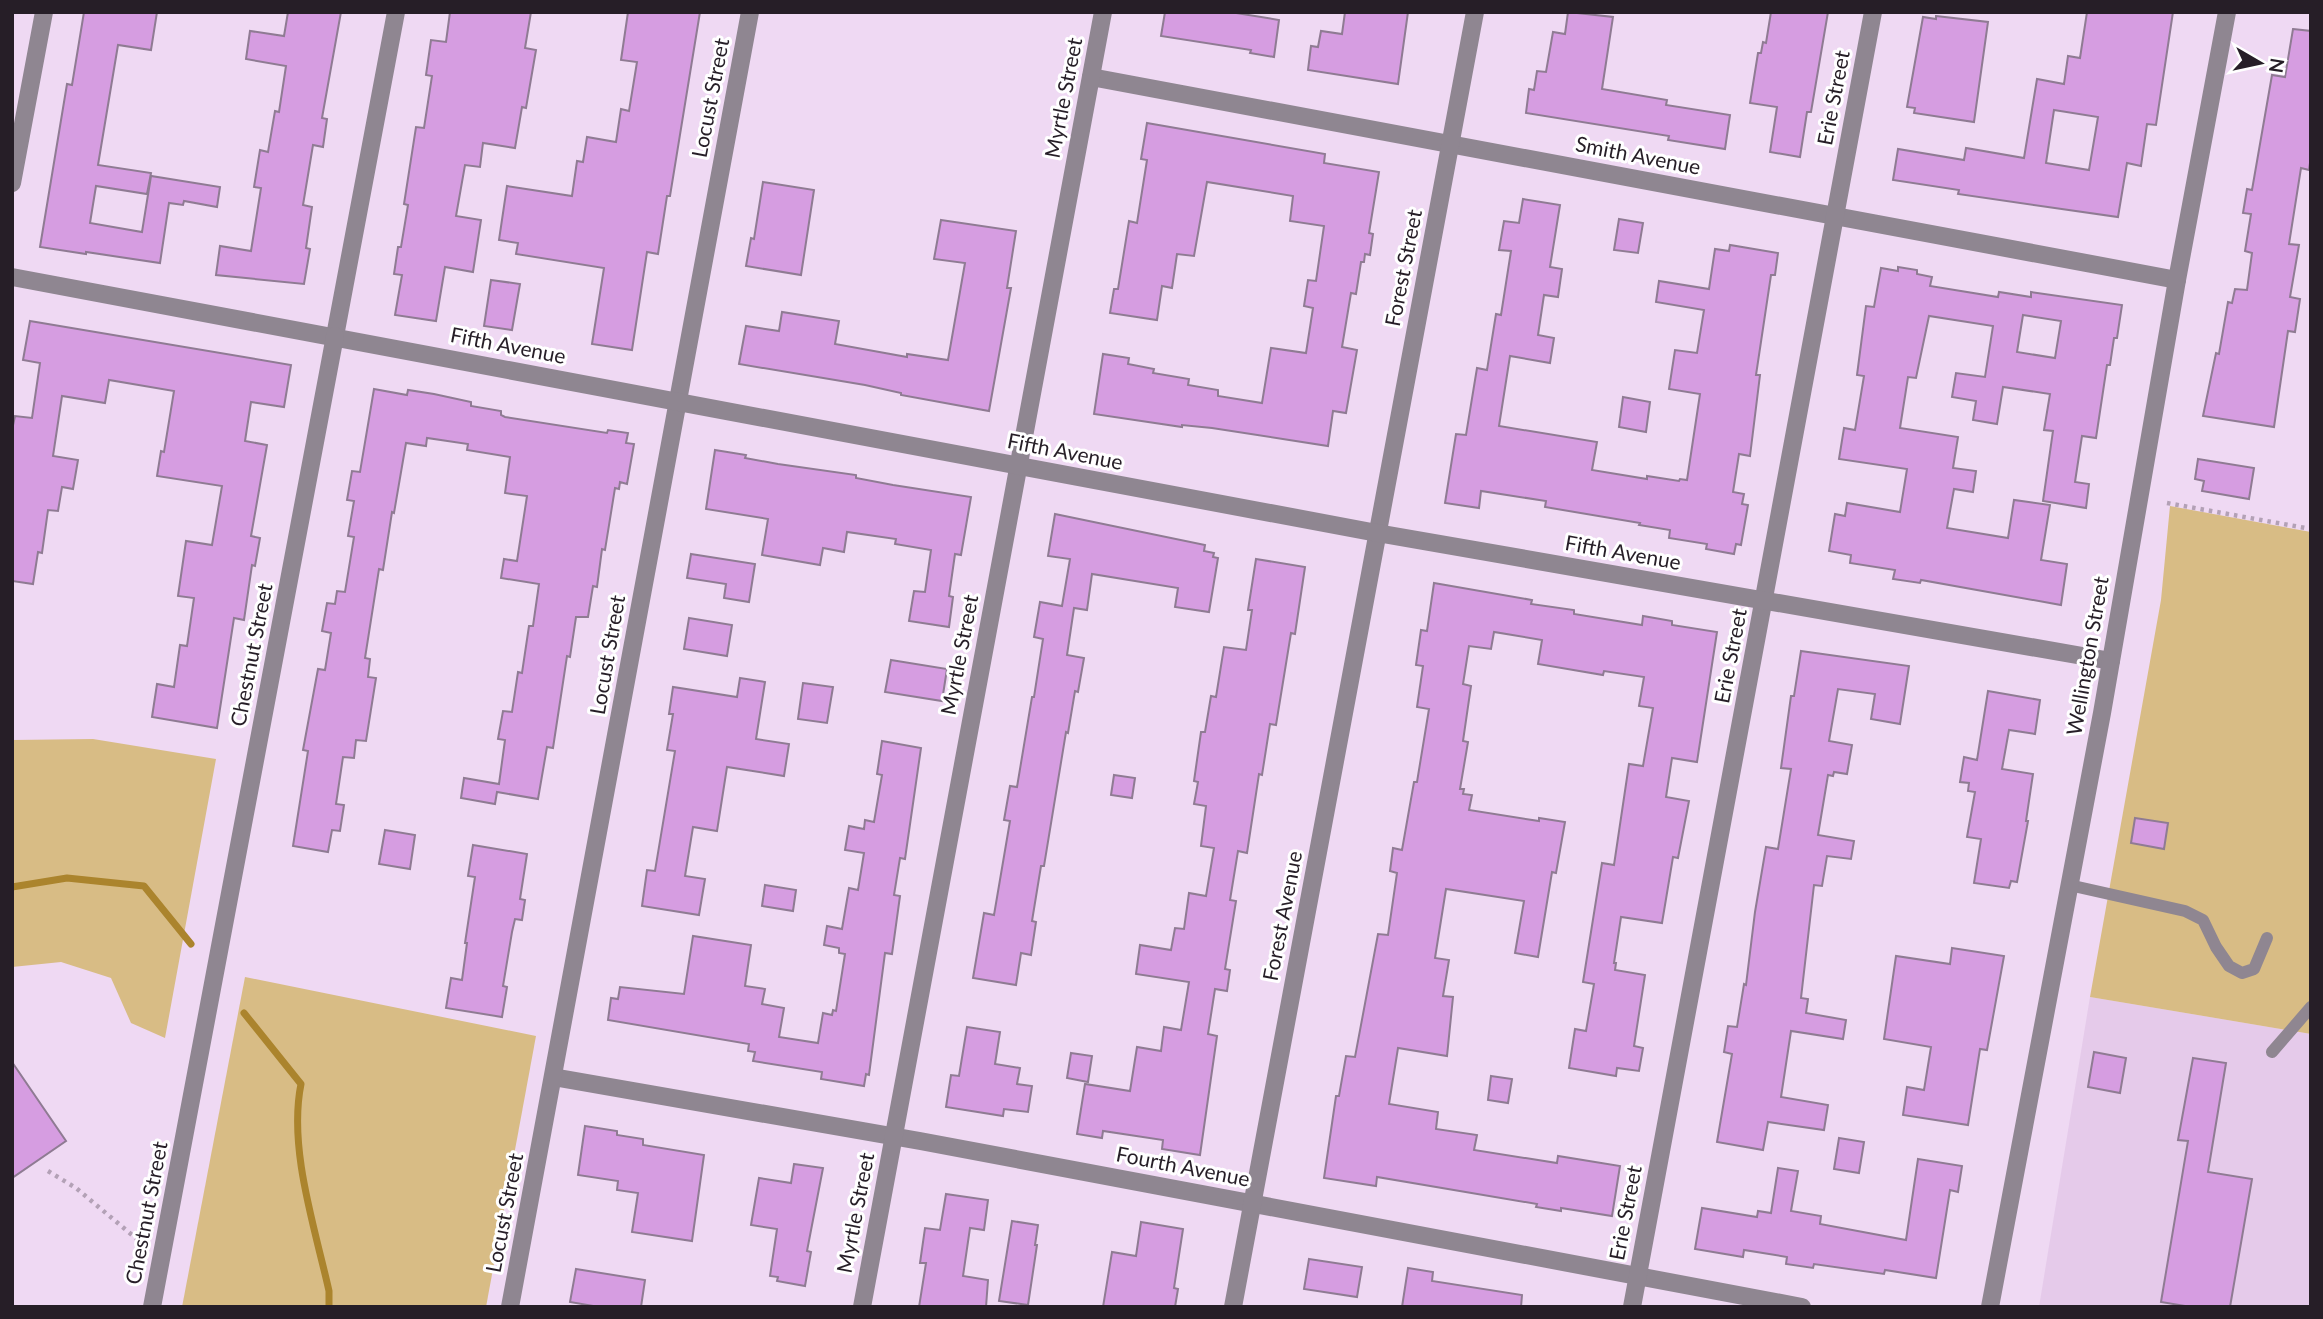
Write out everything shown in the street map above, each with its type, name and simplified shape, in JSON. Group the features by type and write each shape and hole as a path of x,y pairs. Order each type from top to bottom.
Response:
{"street":[{"path":"12,183 44,12"},
{"name":"Chestnut Street","path":"152,1307 396,12"},
{"name":"Locust Street","path":"510,1307 750,12"},
{"name":"Myrtle Street","path":"862,1307 1103,12"},
{"name":"Forest Street","path":"1377,533 1475,12"},
{"name":"Erie Street","path":"1632,1307 1873,12"},
{"name":"Wellington Street","path":"1990,1307 2111,661 2227,12"},
{"name":"Smith Avenue","path":"1091,77 2177,280"},
{"name":"Fifth Avenue","path":"12,277 1377,533 2111,661"},
{"name":"Forest Avenue","path":"1233,1307 1377,533"},
{"name":"Fourth Avenue","path":"554,1077 894,1136 1802,1307"}],"lane":[{"path":"2069,885 2185,911 2203,920 2229,966 2242,972 2254,969 2267,938"},
{"path":"2272,1052 2311,1007"}],"path":[{"path":"2166,503 2311,529"},
{"path":"48,1171 76,1188 162,1259"}],"shaded area":[{"path":"2170,506 2311,532 2311,1034 2090,997 2161,600"},
{"path":"93,739 216,759 165,1038 131,1023 111,978 61,962 12,967 12,740"},
{"path":"245,977 536,1036 486,1307 182,1307"},
{"path":"2090,997 2311,1034 2311,1307 2039,1307"}],"building":[{"path":"84,12 157,12 151,50 118,45 98,165 151,173 147,194 96,186 90,223 142,232 151,176 220,187 217,207 184,201 183,205 169,203 160,263 40,247 67,84 72,85"},
{"path":"288,12 341,12 322,118 327,119 323,147 313,145 303,205 312,207 306,248 310,249 304,284 216,275 220,246 251,251 261,188 254,187 260,150 268,152 275,111 279,112 286,66 246,59 250,31 284,36"},
{"path":"450,12 531,12 525,48 536,50 526,108 522,107 515,148 483,143 480,167 465,165 456,216 481,220 473,272 445,267 436,321 395,315 402,275 394,274 408,205 404,204 416,127 424,128 432,76 426,75 431,40 446,42"},
{"path":"628,12 700,12 670,196 667,196 658,254 647,252 632,350 592,344 604,268 516,254 518,243 499,240 507,186 572,196 577,161 583,162 587,137 616,142 621,109 629,111 637,62 621,60"},
{"path":"1165,12 1230,12 1279,20 1274,57 1250,53 1251,50 1161,36"},
{"path":"1345,12 1408,12 1398,84 1308,70 1311,46 1318,47 1321,31 1342,34"},
{"path":"1568,12 1613,17 1602,89 1667,100 1666,105 1730,115 1725,149 1668,140 1669,136 1526,113 1529,89 1534,90 1537,71 1546,72 1553,32 1565,34"},
{"path":"1771,12 1828,12 1811,112 1807,112 1800,157 1770,152 1777,107 1750,103 1758,53 1761,53 1763,42 1766,43"},
{"path":"2087,12 2173,12 2156,125 2147,124 2141,166 2127,163 2118,217 1958,194 1959,190 1893,180 1898,149 1964,160 1966,148 2024,158 2037,79 2064,84 2068,56 2080,58","holes":["2054,110 2098,117 2089,170 2046,163"]},
{"path":"1936,16 1988,22 1974,122 1914,113 1915,108 1907,107 1923,17 1936,19"},
{"path":"2293,29 2311,31 2311,156 2309,170 2301,168 2289,244 2299,245 2290,297 2300,299 2295,332 2288,331 2274,427 2203,416 2216,353 2219,354 2228,302 2232,303 2235,289 2247,290 2252,253 2245,251 2251,214 2243,213 2247,189 2252,190 2272,75 2285,77"},
{"path":"1147,123 1325,154 1324,163 1379,172 1369,233 1373,234 1370,255 1365,254 1364,262 1361,262 1356,294 1351,293 1342,347 1357,350 1346,413 1333,411 1328,446 1212,428 1182,427 1094,414 1103,354 1129,358 1128,364 1154,369 1153,373 1189,379 1188,385 1218,390 1218,396 1262,403 1271,348 1306,353 1313,308 1304,306 1308,280 1316,281 1324,226 1290,221 1293,196 1207,182 1194,256 1177,254 1172,288 1162,286 1157,320 1110,313 1114,289 1118,289 1129,221 1137,223 1147,160 1141,159"},
{"path":"763,182 814,190 801,275 746,266 751,238 754,239"},
{"path":"1523,199 1560,205 1550,267 1562,269 1558,297 1544,295 1538,335 1554,338 1550,363 1510,356 1499,426 1597,442 1592,470 1647,479 1647,476 1687,480 1700,394 1669,389 1675,350 1697,353 1704,310 1656,302 1659,281 1709,289 1715,249 1729,251 1730,245 1778,253 1775,275 1771,275 1756,375 1760,375 1750,456 1739,454 1733,492 1744,494 1742,504 1748,505 1741,545 1736,544 1734,554 1706,549 1707,544 1669,538 1670,530 1545,507 1546,501 1481,491 1479,508 1445,503 1456,434 1466,435 1477,368 1487,370 1496,314 1501,315 1511,251 1499,250 1504,221 1519,223"},
{"path":"1619,219 1643,223 1638,253 1614,250"},
{"path":"941,220 1016,231 1007,288 1011,288 989,411 901,395 865,385 739,364 746,326 779,331 782,312 839,321 835,344 907,357 907,354 948,360 965,263 934,259"},
{"path":"1898,267 1917,270 1917,274 1932,277 1930,286 1998,297 1999,292 2031,297 2031,292 2122,305 2117,338 2114,338 2110,365 2107,365 2096,438 2082,436 2075,482 2089,484 2086,508 2043,501 2053,431 2044,430 2050,394 2003,387 1997,424 1973,420 1976,401 1952,397 1956,373 1985,377 1993,326 1929,316 1916,378 1908,377 1900,428 1958,437 1953,468 1976,471 1973,492 1954,489 1947,528 2008,538 2014,500 2050,505 2041,560 2067,564 2061,605 1921,580 1920,583 1893,579 1895,570 1850,563 1851,555 1829,551 1835,514 1845,516 1847,503 1900,512 1907,469 1839,459 1844,428 1855,430 1864,376 1857,375 1866,306 1874,307 1881,268 1898,271","holes":["2023,315 2061,321 2055,358 2017,352"]},
{"path":"491,280 520,284 512,330 484,326"},
{"path":"30,321 291,365 284,407 251,402 245,441 267,445 251,536 260,538 255,566 252,565 244,620 234,618 217,728 152,717 157,684 174,687 180,645 187,646 194,598 178,596 186,541 212,545 222,486 157,476 161,451 164,452 174,391 109,380 105,403 62,396 53,456 78,460 73,489 62,487 58,511 48,510 42,553 38,552 33,584 12,581 12,430 15,416 32,418 40,363 23,360"},
{"path":"374,389 407,395 408,390 434,394 471,402 471,406 501,411 501,415 505,417 607,433 608,430 628,433 626,443 634,444 627,484 620,482 619,489 615,488 605,550 602,549 597,587 593,586 588,617 576,617 570,657 567,656 553,748 547,747 538,799 497,792 495,804 461,798 464,778 499,784 505,740 498,739 503,711 512,712 518,672 522,673 529,626 533,626 539,584 501,578 504,559 517,561 527,496 505,493 510,457 467,450 468,444 427,438 426,446 406,443 383,570 379,569 365,658 370,659 368,677 376,678 366,741 356,740 354,758 343,757 336,804 344,805 340,831 332,830 328,852 293,846 308,751 303,750 318,669 325,670 331,633 322,631 327,603 335,604 337,591 345,592 354,537 348,536 354,501 347,500 352,471 360,472"},
{"path":"1623,397 1650,402 1646,432 1619,427"},
{"path":"715,450 746,455 745,458 856,475 856,478 971,497 961,555 955,554 949,596 953,597 949,627 909,621 914,591 925,592 931,550 895,544 896,539 847,532 844,552 823,548 820,565 762,555 768,519 706,509"},
{"path":"2198,459 2254,468 2249,499 2202,491 2204,481 2195,479"},
{"path":"1055,514 1205,545 1204,551 1214,553 1213,557 1218,558 1209,612 1175,607 1178,588 1092,574 1087,610 1074,608 1067,655 1084,658 1068,733 1066,732 1044,866 1041,866 1032,921 1036,922 1031,955 1021,953 1016,985 973,978 984,913 994,915 1010,821 1004,820 1010,786 1017,787 1034,697 1043,639 1034,637 1040,602 1062,606 1070,559 1048,556"},
{"path":"691,554 755,564 749,602 724,598 726,584 687,578"},
{"path":"1256,559 1305,567 1295,634 1291,633 1276,725 1270,724 1262,775 1259,774 1247,853 1238,851 1230,900 1236,901 1225,969 1230,970 1227,991 1215,989 1208,1034 1217,1036 1200,1155 1162,1149 1163,1140 1103,1131 1102,1138 1077,1134 1085,1084 1130,1091 1137,1047 1161,1051 1164,1027 1181,1030 1189,982 1136,974 1140,945 1171,950 1175,928 1184,929 1189,893 1206,896 1214,848 1201,846 1206,806 1194,804 1198,782 1194,781 1201,732 1205,732 1211,696 1216,697 1224,647 1246,650 1252,610 1248,610"},
{"path":"1434,583 1532,600 1531,604 1574,610 1574,614 1642,625 1643,616 1672,621 1672,625 1717,632 1697,762 1672,758 1666,797 1689,801 1678,858 1673,857 1662,923 1621,917 1615,970 1645,975 1634,1046 1643,1048 1639,1071 1617,1068 1616,1076 1569,1068 1575,1029 1586,1031 1594,984 1583,982 1602,863 1614,865 1629,764 1643,766 1653,708 1639,706 1644,677 1604,671 1603,675 1538,664 1542,640 1494,632 1491,649 1469,646 1463,684 1471,686 1463,741 1468,742 1460,789 1464,789 1463,794 1472,795 1469,810 1539,821 1539,818 1565,822 1556,873 1552,872 1538,957 1515,953 1524,901 1446,889 1435,958 1449,960 1443,996 1453,997 1447,1056 1398,1048 1389,1104 1438,1112 1436,1129 1477,1135 1474,1150 1557,1163 1558,1156 1620,1166 1612,1216 1536,1207 1537,1204 1377,1177 1376,1186 1324,1178 1336,1096 1339,1096 1346,1056 1355,1057 1378,934 1388,935 1397,873 1390,871 1393,848 1402,850 1414,782 1417,782 1429,709 1417,707 1423,666 1416,665 1421,630 1427,631"},
{"path":"689,618 732,625 727,656 684,649"},
{"path":"1801,651 1909,666 1900,724 1871,719 1875,694 1838,689 1829,741 1852,745 1847,774 1834,772 1833,776 1828,775 1818,835 1854,841 1851,859 1827,856 1822,886 1814,885 1801,998 1808,999 1806,1013 1846,1020 1843,1039 1791,1031 1781,1097 1828,1105 1824,1130 1768,1122 1763,1150 1717,1142 1732,1054 1724,1052 1728,1026 1737,1027 1744,984 1746,985 1766,847 1778,849 1791,769 1781,768 1791,696 1794,696"},
{"path":"891,660 947,669 942,701 885,692"},
{"path":"740,678 765,682 756,739 789,744 784,776 727,767 717,831 693,827 685,876 705,879 699,915 642,906 647,870 655,871 675,751 667,750 673,714 669,714 673,687 737,697"},
{"path":"803,683 833,687 827,723 798,719"},
{"path":"1988,691 2040,700 2035,734 2009,730 2002,769 2033,774 2017,882 2011,881 2009,888 1974,883 1981,839 1967,837 1975,792 1968,791 1969,783 1960,782 1964,757 1977,760"},
{"path":"882,741 921,748 905,859 900,858 894,895 900,896 892,954 885,953 869,1075 866,1074 864,1086 821,1079 822,1072 753,1061 755,1052 748,1051 749,1044 608,1020 611,998 618,999 620,987 684,994 693,936 751,945 745,986 765,989 762,1004 784,1008 779,1037 818,1043 823,1013 832,1015 833,1010 836,1011 845,954 839,953 839,948 824,945 827,926 842,929 849,888 858,890 864,853 845,850 849,826 864,829 865,820 874,822 882,775 877,774"},
{"path":"1114,775 1135,778 1132,798 1111,795"},
{"path":"2135,818 2168,823 2164,849 2131,843"},
{"path":"385,830 415,835 410,869 379,864"},
{"path":"473,845 527,854 520,899 525,900 522,920 515,919 512,932 503,986 507,987 502,1017 446,1008 451,978 462,980 475,877 468,876"},
{"path":"765,885 796,890 793,911 762,906"},
{"path":"1952,948 2004,956 1987,1050 1980,1049 1968,1125 1903,1115 1907,1087 1924,1090 1931,1047 1884,1039 1896,956 1950,964"},
{"path":"967,1027 1000,1032 995,1064 1020,1068 1017,1084 1032,1086 1028,1112 1004,1109 1003,1116 946,1107 951,1075 959,1076"},
{"path":"2094,1052 2126,1058 2120,1093 2088,1087"},
{"path":"1071,1053 1092,1056 1088,1082 1067,1078"},
{"path":"2193,1058 2226,1063 2208,1172 2252,1179 2230,1307 2191,1307 2161,1302 2188,1141 2178,1140"},
{"path":"12,1062 66,1141 12,1178"},
{"path":"1491,1076 1512,1079 1508,1103 1488,1100"},
{"path":"585,1126 617,1131 617,1135 643,1139 643,1145 704,1155 692,1241 632,1232 638,1193 617,1190 618,1181 578,1175"},
{"path":"1839,1138 1864,1142 1859,1173 1834,1169"},
{"path":"1918,1159 1962,1166 1958,1192 1950,1190 1936,1278 1885,1270 1884,1274 1814,1264 1813,1268 1786,1264 1787,1257 1744,1250 1743,1257 1695,1249 1702,1208 1757,1217 1758,1211 1771,1213 1778,1168 1798,1171 1791,1211 1821,1216 1820,1224 1906,1240"},
{"path":"794,1164 823,1168 807,1251 811,1252 805,1286 777,1281 778,1277 770,1276 777,1229 751,1225 759,1178 791,1183"},
{"path":"946,1194 988,1200 984,1230 970,1228 963,1276 988,1280 986,1307 919,1307 926,1263 920,1263 925,1228 940,1230"},
{"path":"1012,1221 1038,1225 1028,1305 999,1301"},
{"path":"1141,1222 1183,1229 1174,1288 1178,1289 1175,1307 1103,1307 1112,1252 1136,1256"},
{"path":"1309,1259 1362,1267 1357,1297 1304,1289"},
{"path":"1408,1268 1433,1272 1432,1281 1522,1295 1521,1307 1402,1307"},
{"path":"576,1269 645,1280 641,1307 599,1307 570,1302"}],"waterway":[{"path":"12,887 67,878 144,886 191,944"},
{"path":"244,1013 301,1084 298,1109 300,1161 329,1291 329,1307"}]}
